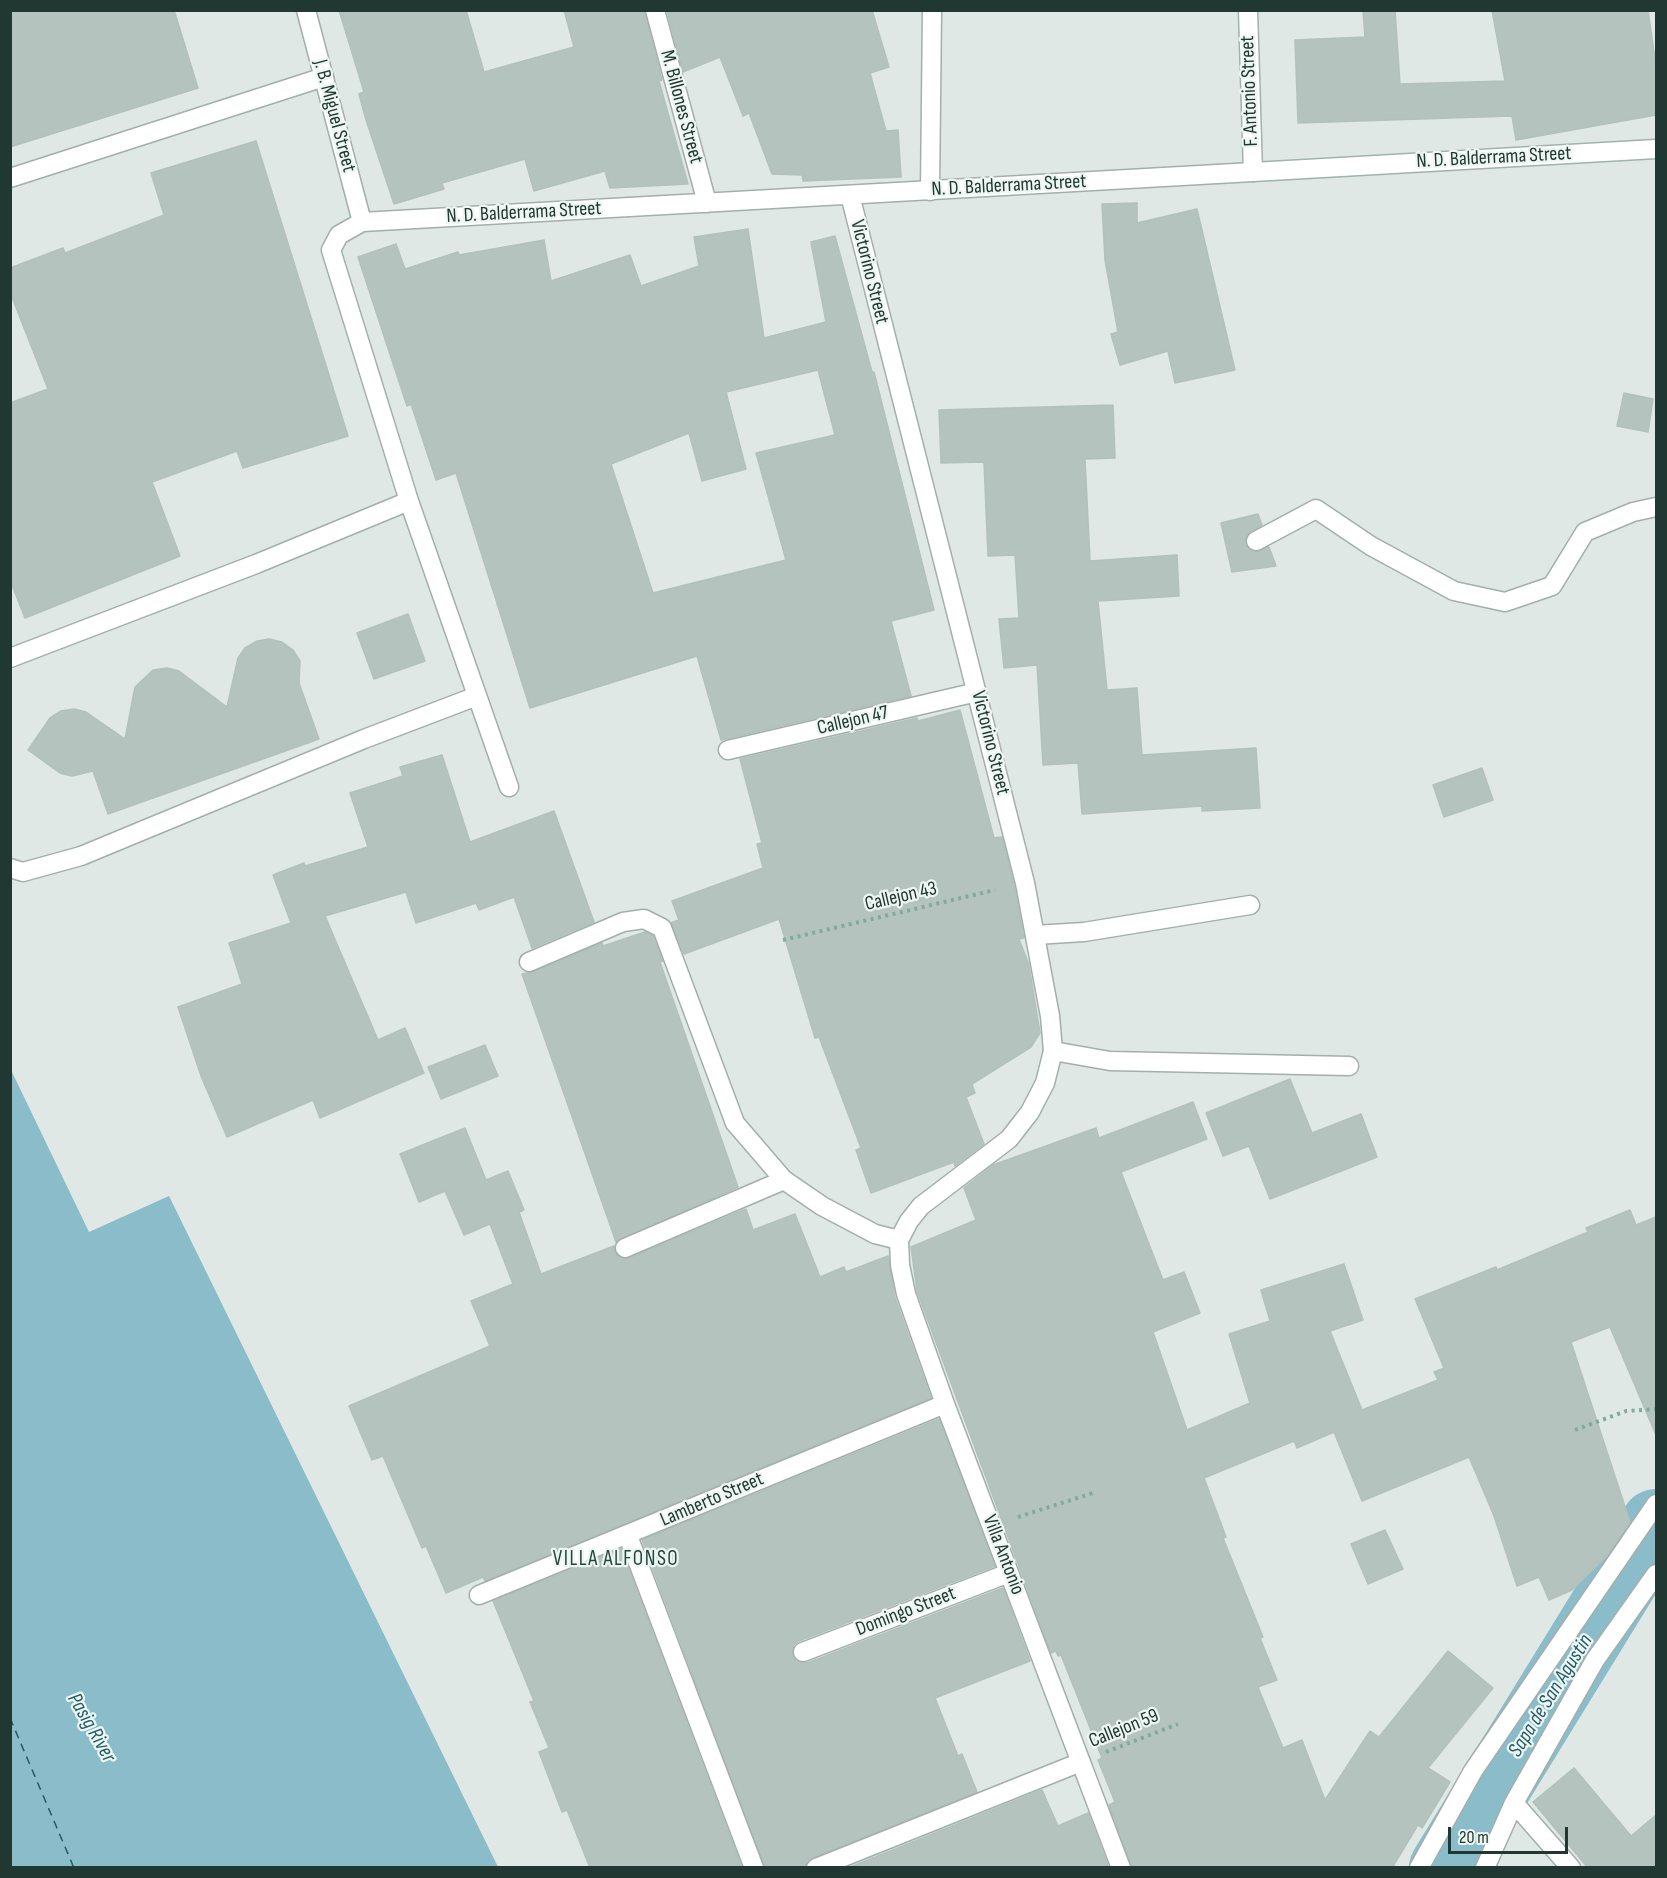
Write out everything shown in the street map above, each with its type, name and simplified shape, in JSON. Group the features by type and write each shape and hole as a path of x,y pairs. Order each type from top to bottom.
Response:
{"street":[{"name":"J. B. Miguel Street","path":"306,10 362,222"},
{"name":"M. Billones Street","path":"655,10 707,203"},
{"path":"930,190 932,10"},
{"name":"F. Antonio Street","path":"1248,10 1253,172"},
{"path":"10,178 324,77"},
{"name":"N. D. Balderrama Street","path":"362,222 1656,148"},
{"name":"Victorino Street","path":"850,195 1025,883 1050,1016 1053,1051 1045,1083 1030,1112 1009,1139 921,1206 909,1221 900,1240"},
{"path":"362,222 339,235 331,250 409,501 509,787"},
{"path":"10,658 256,564 409,501"},
{"path":"1256,541 1316,509 1371,546 1454,591 1505,602 1552,586 1585,532 1633,512 1656,507"},
{"name":"Callejon 47","path":"728,750 977,692"},
{"path":"10,868 23,872 81,856 364,739 477,696"},
{"path":"1035,935 1084,932 1250,905"},
{"path":"529,962 623,922 644,919 662,928 735,1123 784,1180 822,1206 875,1233 900,1240"},
{"path":"1053,1051 1110,1061 1349,1066"},
{"path":"625,1248 784,1180"},
{"name":"Villa Antonio","path":"900,1240 900,1265 906,1294 945,1404 1120,1868"},
{"name":"Lamberto Street","path":"479,1595 628,1536 945,1404"},
{"path":"1419,1868 1473,1771 1656,1504"},
{"path":"628,1536 754,1868"},
{"name":"Domingo Street","path":"803,1652 1009,1573"},
{"path":"1485,1868 1514,1803 1595,1660 1656,1574"},
{"path":"816,1868 1081,1762"},
{"path":"1514,1803 1570,1868"}],"path":[{"name":"Callejon 43","path":"783,940 1025,883"},
{"path":"1575,1430 1626,1411 1656,1409"},
{"path":"992,1526 1096,1492"},
{"name":"Callejon 59","path":"1081,1762 1178,1724"}],"water":[{"name":"Pasig River","path":"11,1070 89,1232 169,1196 498,1867 11,1867"}],"building":[{"path":"10,10 174,10 198,88 10,147"},
{"path":"339,10 466,10 484,72 574,47 564,10 644,10 662,80 659,81 688,184 610,188 605,171 534,191 525,159 442,183 444,189 394,204 366,120 359,94 364,92"},
{"path":"667,10 872,10 889,67 870,73 886,131 898,130 901,177 803,181 802,175 772,174 749,113 743,116 720,57 683,72"},
{"path":"1363,10 1395,10 1400,84 1505,81 1492,10 1648,10 1656,66 1656,115 1516,140 1512,116 1298,123 1295,40 1365,37"},
{"path":"256,141 348,436 243,468 237,451 152,482 180,556 25,618 10,580 10,403 48,389 10,292 10,268 63,248 65,253 164,215 151,173"},
{"path":"1137,203 1137,223 1197,209 1235,370 1175,383 1168,351 1120,365 1111,334 1118,332 1105,260 1102,204"},
{"path":"748,229 764,338 826,322 811,242 835,236 872,372 874,372 934,610 891,621 911,696 721,740 697,656 530,708 456,473 436,480 411,404 407,406 358,257 396,244 405,269 458,252 459,255 544,240 551,281 630,255 641,286 699,266 694,237","holes":["818,370 835,435 756,453 786,560 653,593 611,464 689,433 702,481 746,469 726,392"]},
{"path":"1624,393 1653,399 1648,432 1617,426"},
{"path":"1113,405 1115,458 1085,459 1090,561 1177,555 1179,596 1098,601 1107,690 1137,688 1142,755 1256,748 1260,808 1202,811 1202,806 1082,814 1078,763 1043,765 1037,665 1004,668 999,619 1019,618 1015,555 988,556 984,462 941,463 939,410"},
{"path":"1258,514 1262,525 1247,535 1246,546 1255,552 1269,547 1276,566 1232,572 1221,523"},
{"path":"408,614 425,661 374,679 357,633"},
{"path":"269,639 282,642 293,650 300,661 299,683 319,739 108,814 93,771 72,776 60,773 28,750 50,718 61,711 74,709 86,712 125,739 135,687 153,670 167,668 179,671 227,707 238,658 245,648 257,641"},
{"path":"960,710 994,838 1002,837 1014,885 1024,938 1019,939 1029,965 1040,1033 1031,1047 972,1084 975,1093 966,1097 984,1144 955,1166 954,1162 871,1193 856,1150 861,1148 819,1037 815,1038 779,919 684,954 671,923 679,920 672,901 763,868 757,844 762,843 740,759"},
{"path":"442,755 470,842 554,811 594,922 532,948 514,897 479,910 476,903 416,923 406,892 325,916 378,1040 405,1028 424,1073 320,1118 313,1100 227,1137 201,1076 178,1007 242,984 229,943 291,923 273,875 304,863 305,866 368,847 350,793 403,776 400,767"},
{"path":"1482,768 1493,800 1444,817 1433,785"},
{"path":"645,932 653,936 663,961 660,962 738,1187 616,1242 522,974 533,972 602,943 603,946"},
{"path":"485,1045 498,1076 441,1099 428,1067"},
{"path":"1290,1079 1312,1133 1361,1114 1377,1157 1270,1199 1249,1146 1223,1156 1206,1113"},
{"path":"1193,1102 1207,1139 1121,1172 1163,1280 1184,1272 1200,1313 1153,1332 1187,1430 1250,1403 1229,1334 1270,1321 1261,1290 1344,1264 1363,1320 1330,1331 1362,1410 1438,1380 1434,1372 1444,1368 1415,1299 1496,1267 1497,1270 1588,1232 1586,1228 1630,1210 1636,1225 1656,1217 1656,1435 1610,1327 1571,1342 1630,1522 1606,1557 1572,1590 1549,1600 1539,1577 1517,1586 1494,1516 1469,1457 1362,1501 1334,1432 1297,1448 1294,1441 1204,1478 1226,1537 1223,1538 1263,1637 1260,1638 1277,1680 1258,1687 1283,1748 1302,1740 1325,1800 1370,1731 1379,1737 1448,1651 1493,1688 1428,1768 1450,1782 1422,1828 1418,1825 1392,1868 1132,1868 1109,1805 1115,1802 1098,1760 1102,1758 1061,1655 1058,1656 1056,1651 1051,1653 917,1291 911,1247 976,1220 964,1188 993,1165 1096,1128 1099,1138"},
{"path":"465,1128 486,1180 508,1171 524,1210 519,1212 541,1274 614,1246 618,1257 629,1258 746,1209 753,1230 795,1214 820,1277 844,1267 846,1272 888,1256 895,1298 931,1398 485,1581 483,1577 446,1593 426,1546 422,1548 383,1456 372,1460 349,1406 490,1346 471,1301 513,1284 490,1224 464,1235 445,1191 419,1202 400,1154"},
{"path":"939,1419 995,1566 799,1641 794,1645 792,1655 796,1661 807,1663 1003,1588 1030,1661 935,1698 958,1756 962,1754 977,1792 812,1858 805,1868 765,1868 642,1540"},
{"path":"1385,1530 1403,1569 1368,1584 1351,1544"},
{"path":"621,1549 742,1868 590,1868 567,1810 562,1812 539,1752 549,1748 530,1702 534,1701 493,1601"},
{"path":"1574,1768 1631,1836 1656,1815 1656,1868 1588,1868 1533,1802"},
{"path":"1042,1790 1058,1826 1088,1813 1109,1868 848,1868"}],"waterway":[{"name":"Sapa de San Agustin","path":"1445,1868 1656,1525"}],"ferry route":[{"path":"10,1718 74,1868"}],"district":[{"name":"VILLA ALFONSO","path":"616,1560"}]}
